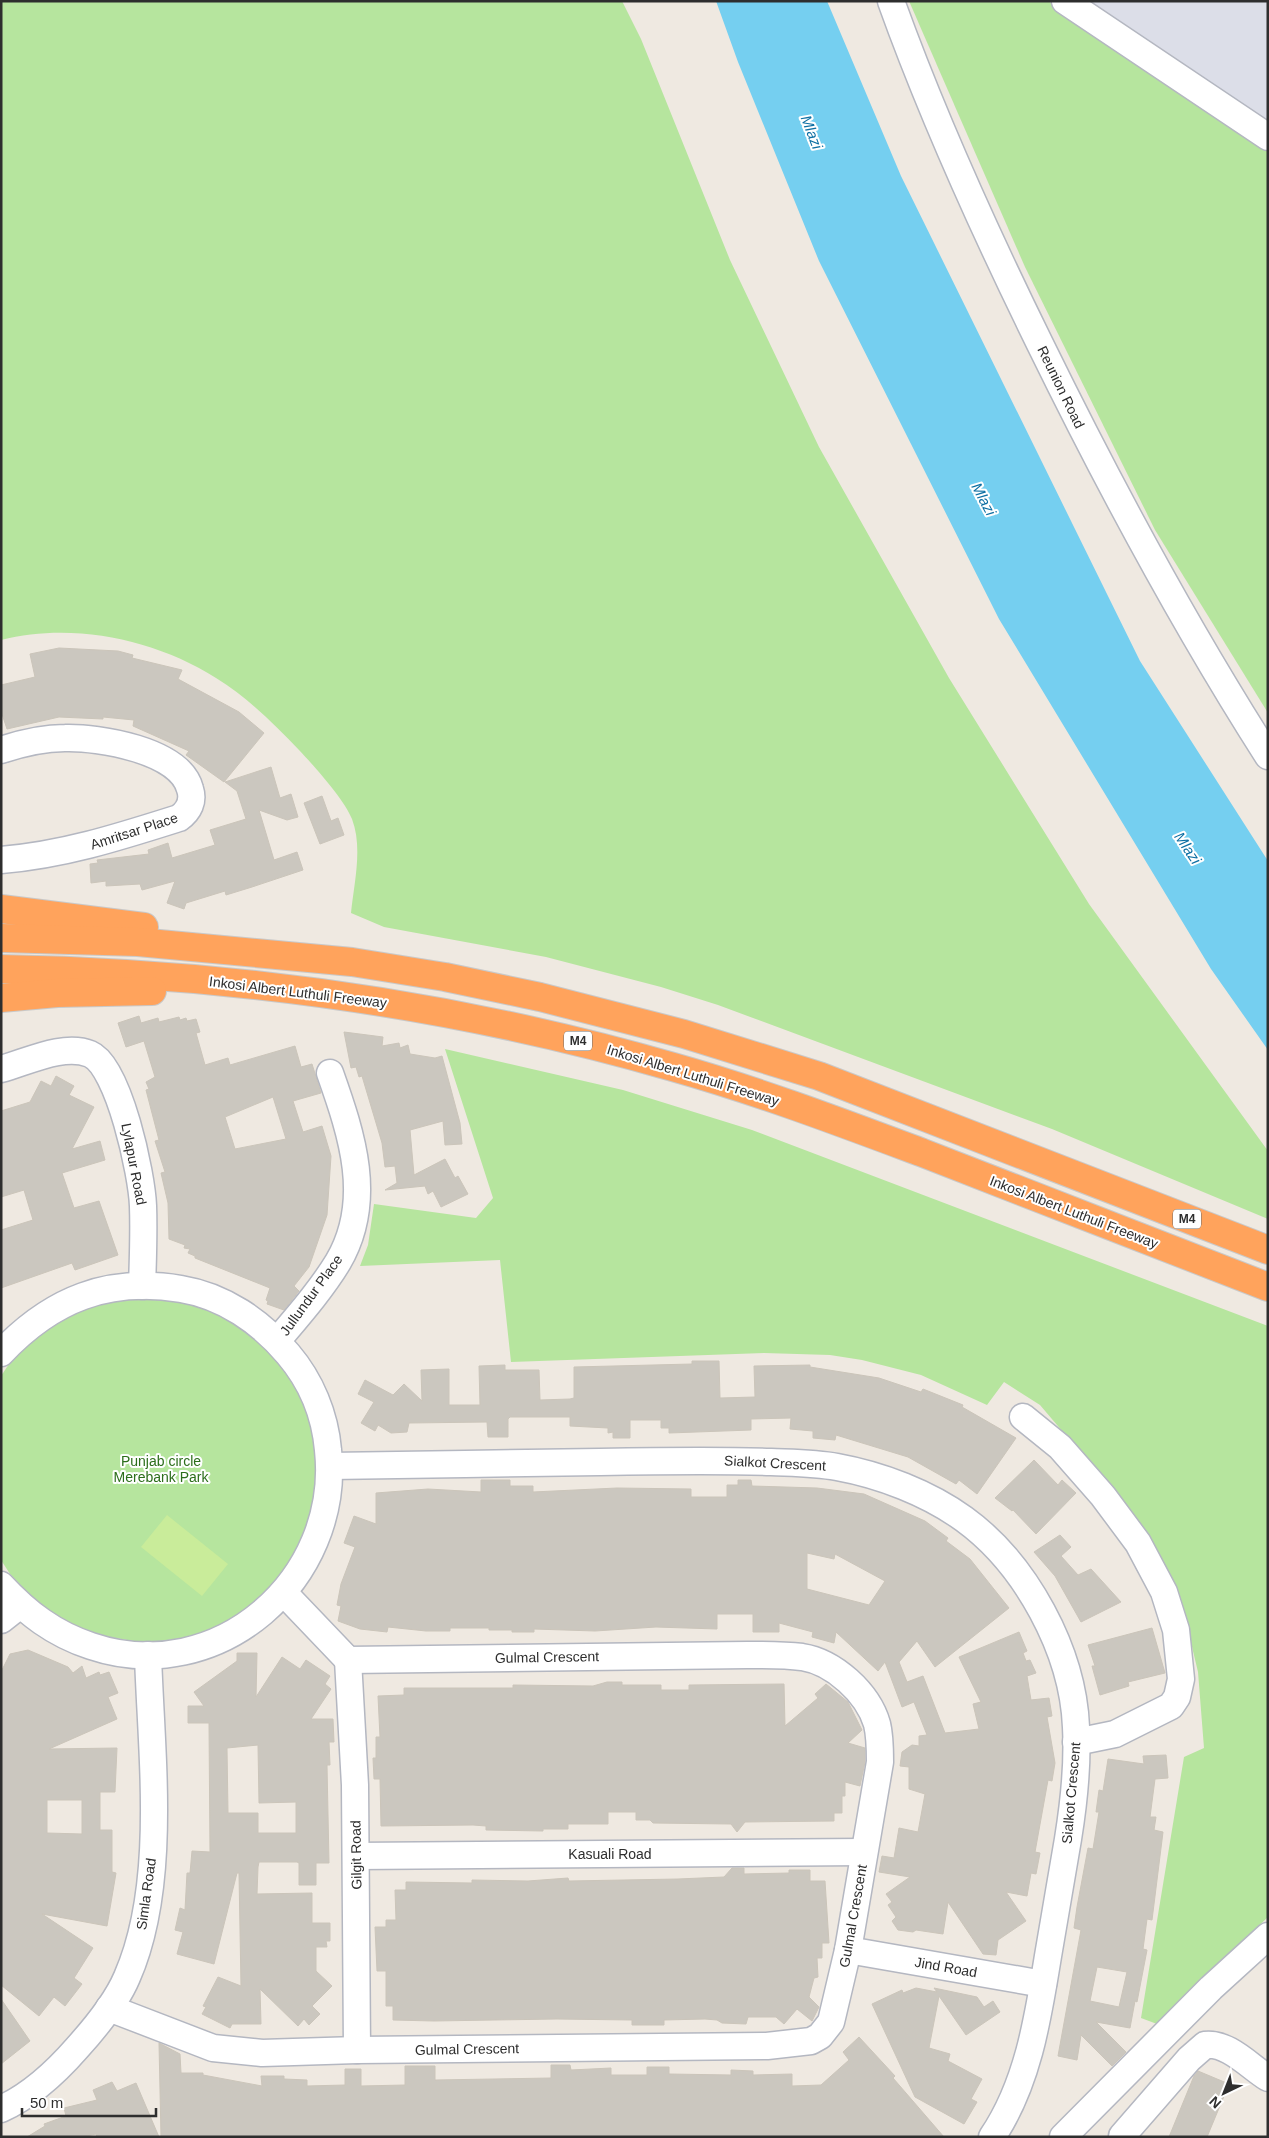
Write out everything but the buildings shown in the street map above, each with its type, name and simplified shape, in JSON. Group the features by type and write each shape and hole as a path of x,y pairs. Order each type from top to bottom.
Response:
{"highway":[{"path":"1,909 191,933 352,962"},
{"name":"M4","path":"1,938 138,942 352,962 445,977 540,997 684,1034 819,1076 1268,1250"},
{"name":"Inkosi Albert Luthuli Freeway","path":"1,969 84,970 230,982 391,1003 558,1036 672,1066 827,1117 1268,1287"},
{"path":"1,998 57,993 155,991 230,982"}],"street":[{"name":"Reunion Road","path":"891,1 922,88 990,239 1078,422 1196,637 1268,756"},
{"path":"1065,1 1268,138"},
{"name":"Amritsar Place","path":"1,750 38,740 64,738 114,743 141,750 171,765 186,779 192,797 187,811 179,818 68,851 1,860"},
{"name":"Lylapur Road","path":"1,1069 60,1052 71,1051 90,1054 105,1066 132,1136 143,1204 142,1286"},
{"name":"Jullundur Place","path":"278,1341 338,1262 355,1218 358,1191 355,1161 351,1139 330,1073"},
{"path":"1,1585 11,1613 42,1623 66,1637 92,1647 120,1653 148,1655 198,1647 221,1639 264,1612 284,1593 313,1548 323,1522 330,1466 327,1439 317,1404 296,1364 278,1341 253,1320 223,1302 190,1291 156,1285 105,1289 81,1296 37,1319 4,1343"},
{"path":"1023,1418 1060,1447 1103,1496 1138,1543 1164,1592 1176,1630 1181,1679 1178,1697 1171,1706 1115,1734 1076,1742"},
{"name":"Sialkot Crescent","path":"330,1466 718,1460 820,1464 878,1478 916,1492 950,1509 977,1529 1014,1570 1040,1607 1057,1641 1068,1675 1076,1725 1071,1820 1044,1984 1023,2076 1012,2103 992,2137"},
{"path":"284,1593 348,1660"},
{"name":"Gulmal Crescent","path":"109,2008 213,2048 262,2053 357,2050 767,2046 811,2041 820,2036 831,2022 848,1950 880,1762 876,1723 864,1699 833,1669 803,1658 747,1654 348,1660"},
{"name":"Simla Road","path":"1,2110 24,2096 56,2070 89,2035 109,2008 127,1977 133,1959 145,1919 149,1894 153,1797 148,1655"},
{"name":"Gilgit Road","path":"348,1660 356,1856 357,2050"},
{"name":"Kasuali Road","path":"356,1856 864,1852"},
{"path":"1063,2137 1190,2009 1268,1936"},
{"name":"Jind Road","path":"848,1950 1044,1984"},
{"path":"1190,2009 1219,2047"},
{"path":"1122,2136 1198,2049 1211,2044 1219,2047 1268,2078"}],"shaded area":[{"path":"1048,1 1268,1 1268,147"}],"green space":[{"path":"1,1 622,1 641,39 730,260 819,447 949,678 1089,904 1268,1151 1268,1219 1052,1129 718,1005 661,987 546,957 384,927 351,913 356,878 357,842 352,819 348,811 328,783 299,750 239,694 192,664 140,644 84,634 56,633 28,635 1,640"},
{"path":"909,1 1048,1 1268,147 1268,713 1155,530 1025,267"},
{"path":"445,1049 623,1090 752,1130 1268,1326 1268,1917 1157,2024 1141,2018 1184,1757 1204,1748 1198,1672 1183,1609 1126,1506 1040,1405 1004,1382 987,1405 921,1375 862,1360 830,1355 764,1353 511,1362 500,1260 360,1266 368,1245 374,1204 476,1218 493,1198"},
{"name":"Punjab circle Merebank Park","path":"134,1296 190,1301 243,1324 284,1363 311,1413 321,1470 300,1552 264,1597 217,1628 190,1637 161,1641 133,1641 104,1636 77,1627 52,1613 30,1595 10,1574 1,1560 1,1376 11,1361 31,1340 78,1309"},
{"path":"167,1515 228,1564 202,1596 141,1547"}],"water":[{"name":"Mlazi","path":"716,1 827,1 901,176 1140,661 1268,861 1268,1050 1211,969 999,619 819,261 738,62"}]}
